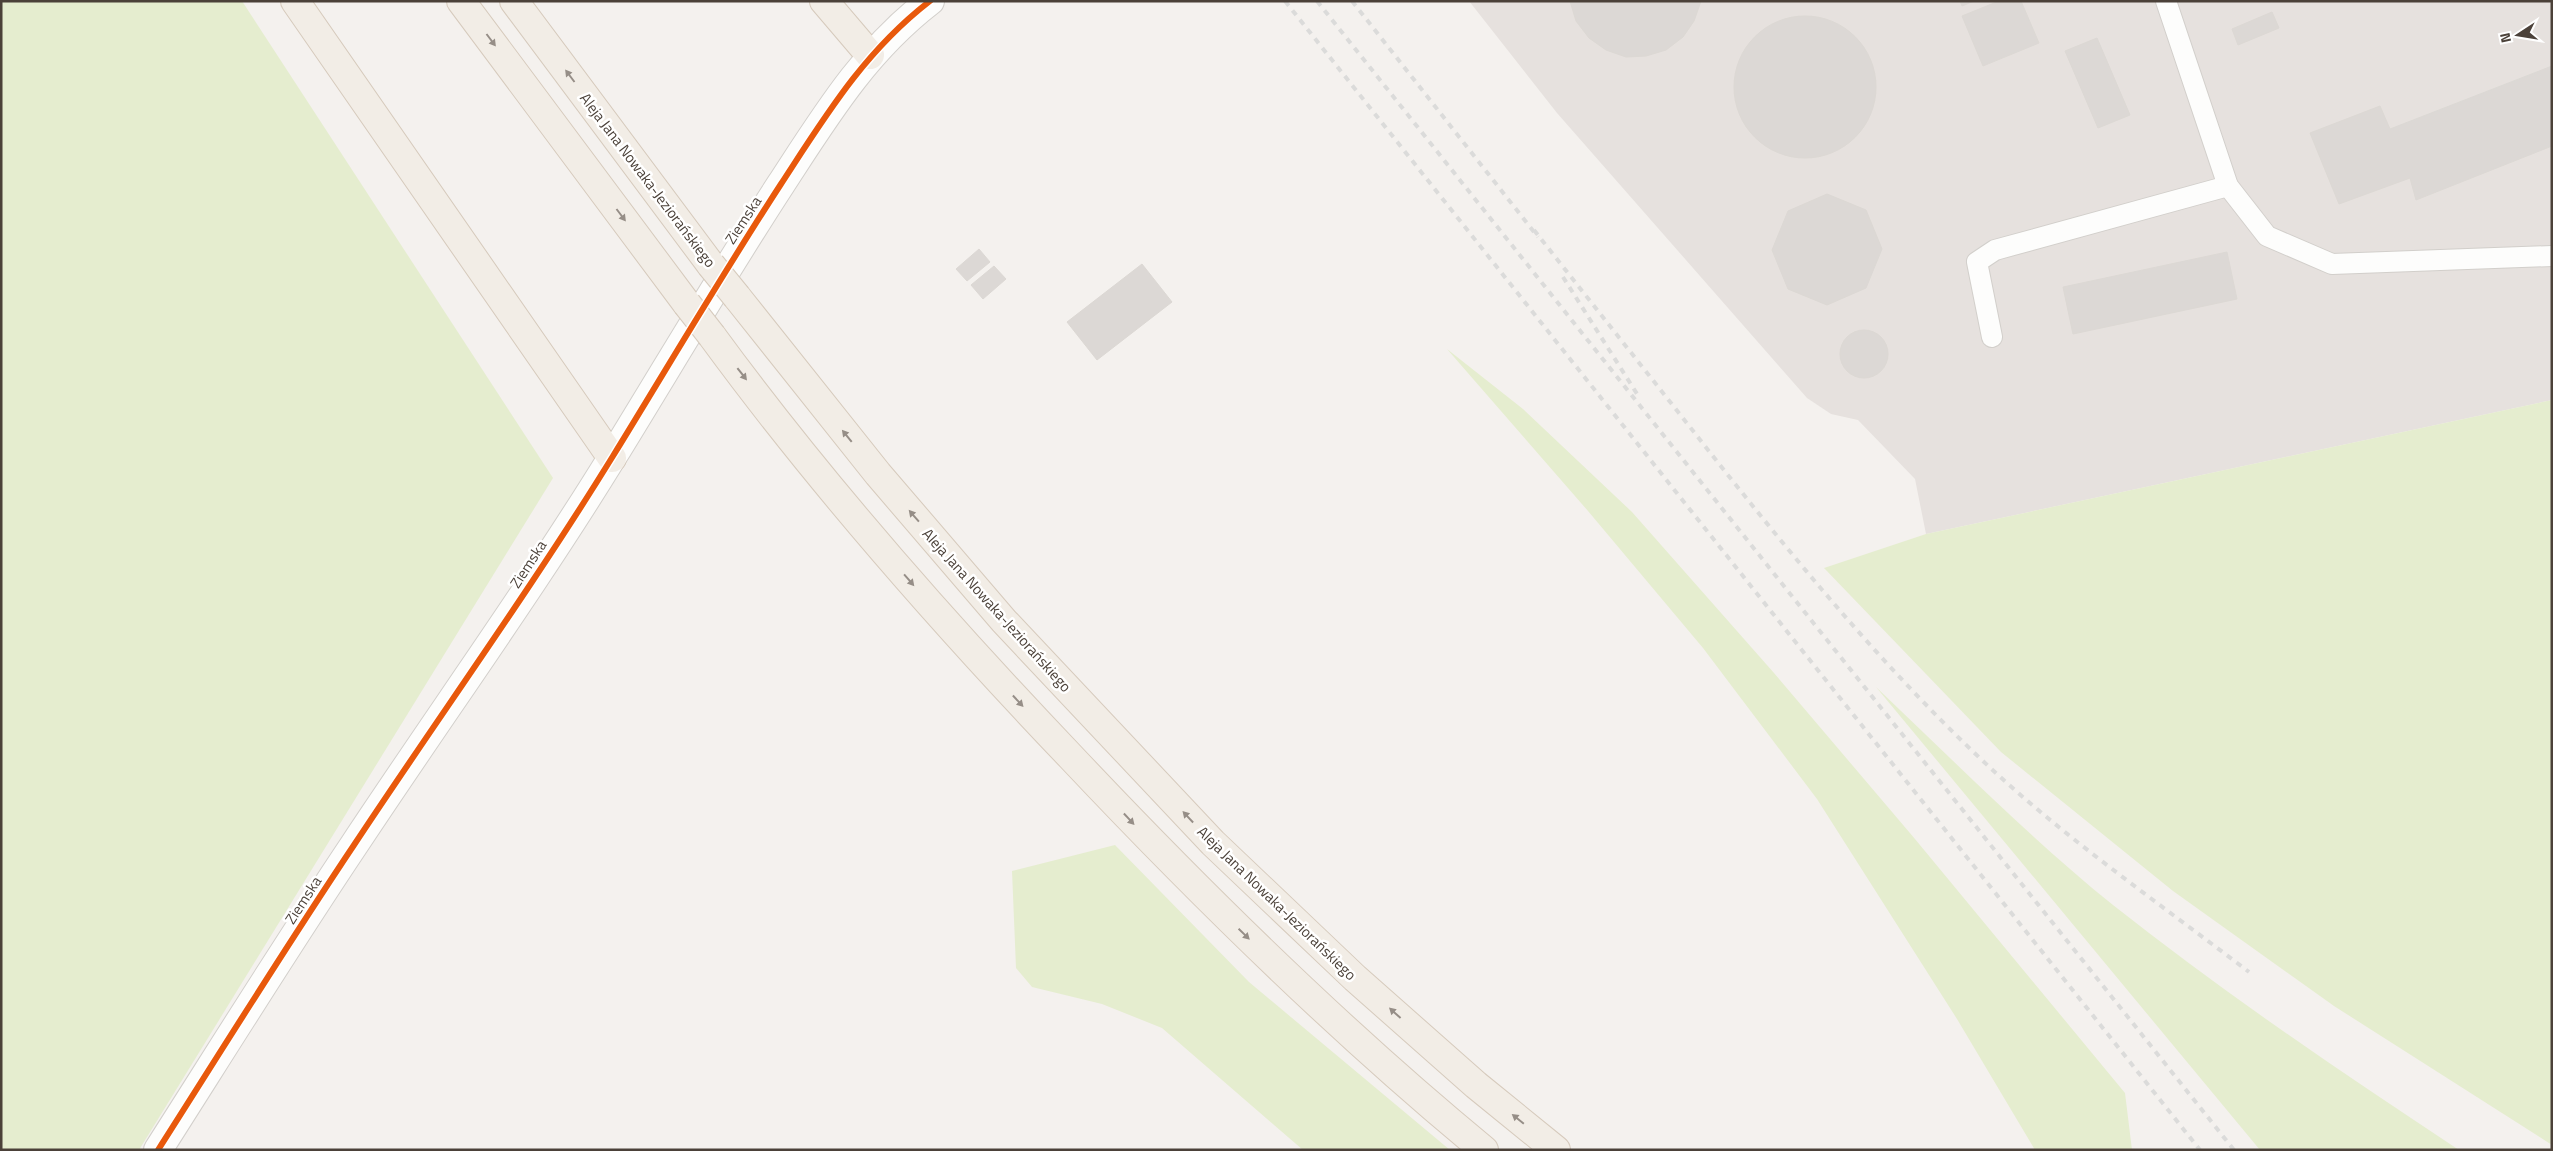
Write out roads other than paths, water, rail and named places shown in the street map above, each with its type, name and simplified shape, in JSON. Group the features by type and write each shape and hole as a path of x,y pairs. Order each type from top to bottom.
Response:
{"main road":[{"path":"295,1 612,458"},
{"path":"462,1 687,304 844,503 963,643 1178,870 1317,1005 1484,1150"},
{"name":"Aleja Jana Nowaka-Jeziorańskiego","path":"514,1 711,265 878,474 1004,621 1213,843 1355,978 1476,1085 1556,1150"},
{"path":"824,1 870,55"}],"street":[{"name":"Ziemska","path":"158,1150 353,845 484,655 612,458 738,251 830,108 870,55 889,35 930,1"}],"lane":[{"path":"2166,1 2228,186 2268,236 2332,264 2552,256"},
{"path":"1992,336 1977,262 1995,250 2228,186"}],"railway":[{"path":"1285,1 2200,1150"},
{"path":"1317,1 2234,1150"},
{"path":"1352,1 1538,237"},
{"path":"1534,230 1776,535 1876,652 1911,689 1984,762 2047,818 2249,972"},
{"path":"1563,277 1639,397"}]}
